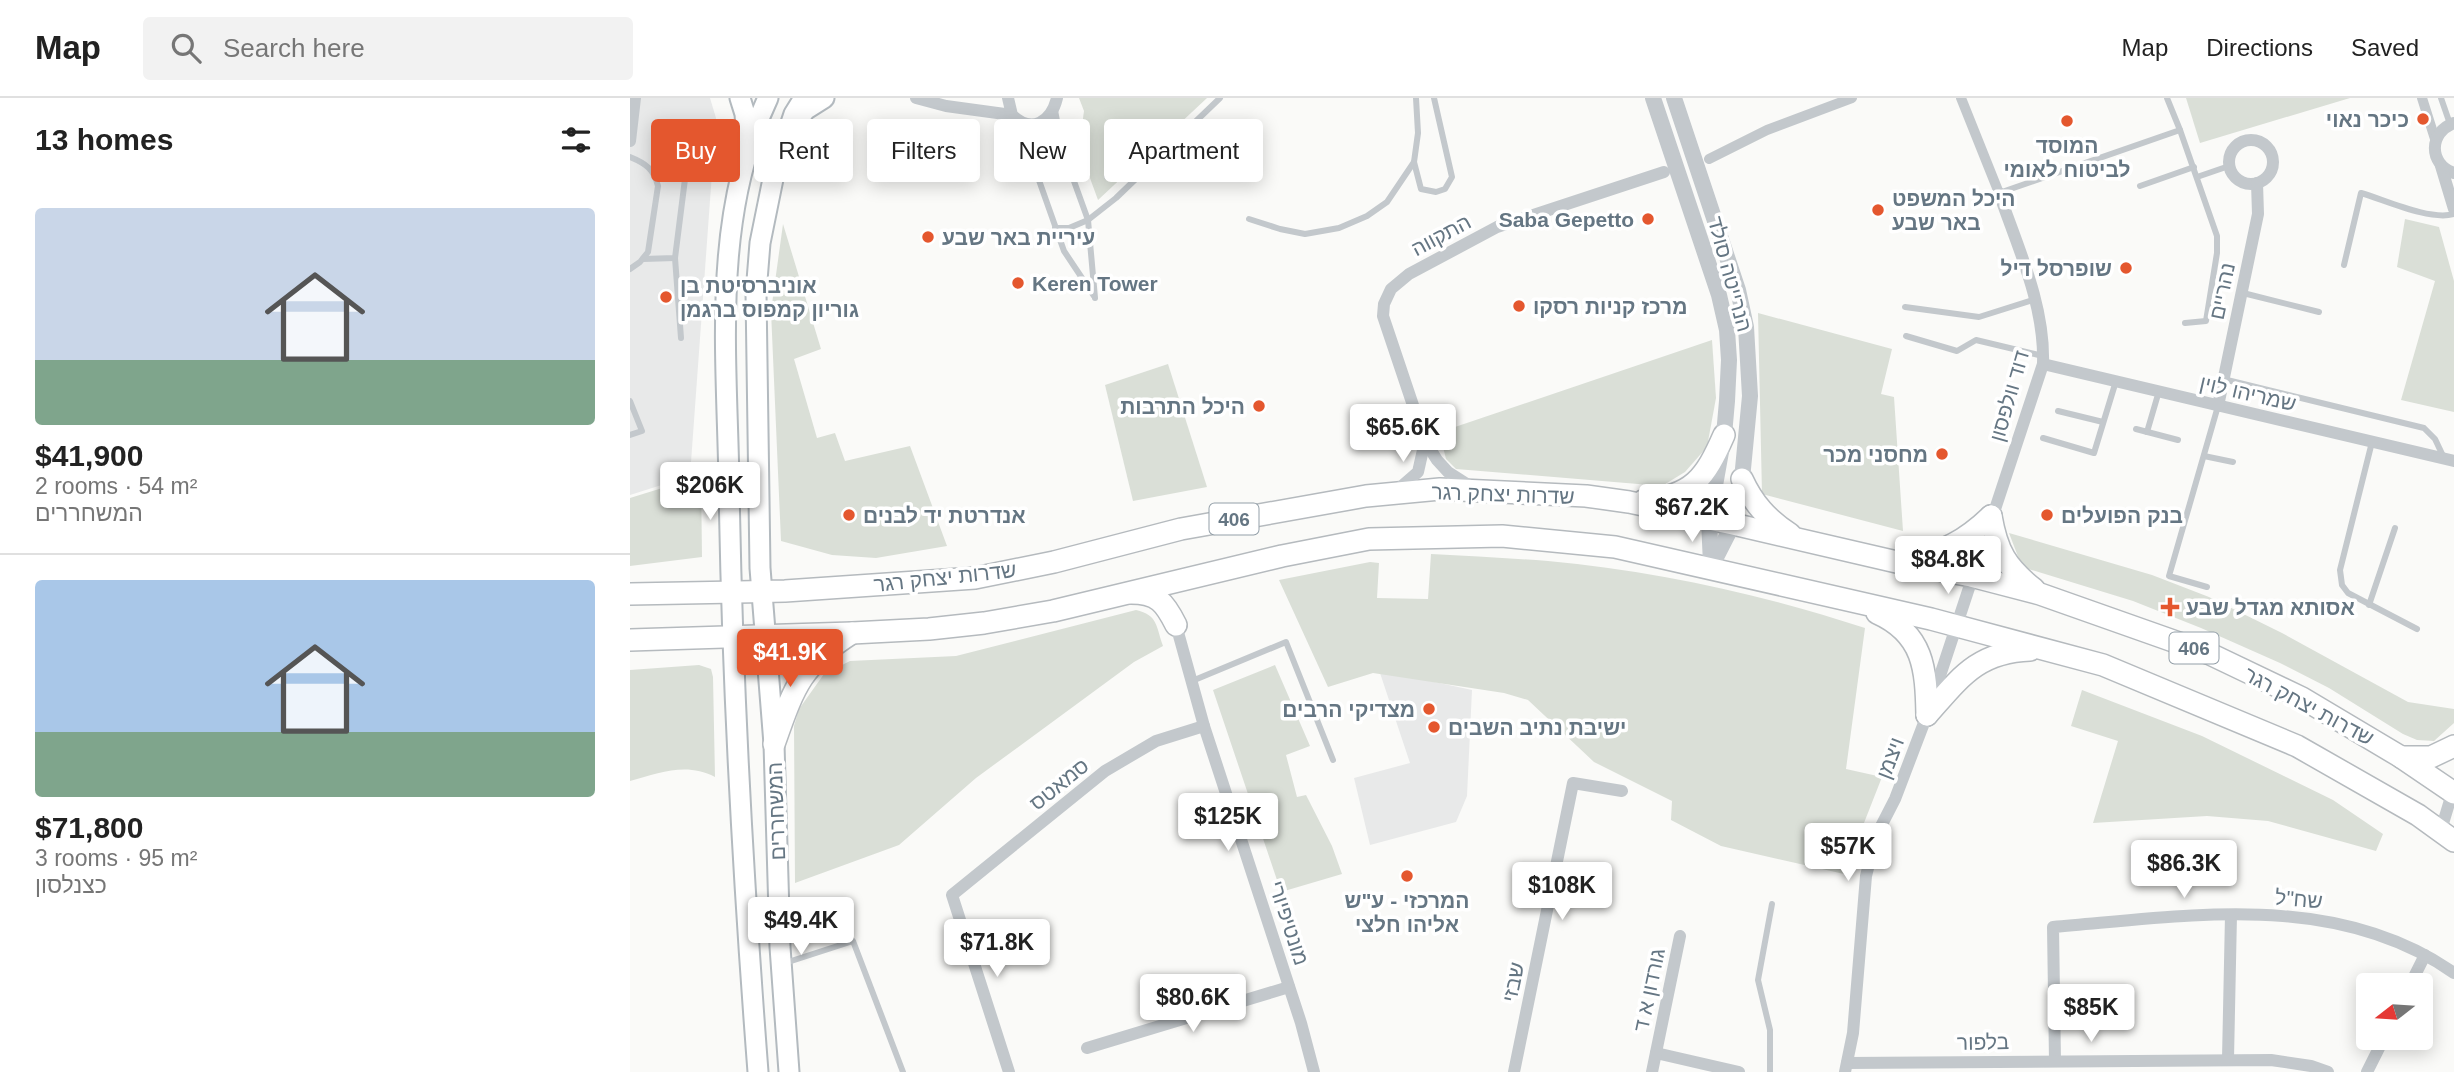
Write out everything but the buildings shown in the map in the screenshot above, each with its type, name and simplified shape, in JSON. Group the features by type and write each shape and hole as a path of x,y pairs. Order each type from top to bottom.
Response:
{"main road":[{"path":"740,98 746,114 748,152"},
{"path":"748,152 768,98"},
{"path":"792,119 804,98"},
{"path":"800,119 805,110 824,98"},
{"name":"המשחררים","path":"748,152 729,239 726,292 732,591 748,948 758,1072"},
{"name":"המשחררים","path":"772,182 760,243 757,293 761,591 774,744 781,965 789,1072"},
{"path":"1629,502 1664,499 1697,481 1710,467 1724,435"},
{"path":"1742,479 1759,509 1774,524 1798,538"},
{"name":"שדרות יצחק רגר","path":"630,594 761,591 975,578 1054,562 1181,529 1366,496 1440,489 1587,496 1629,502 1798,538 1901,563 1972,576 2040,594 2210,654 2302,698 2453,790"},
{"path":"1901,563 1952,546 1973,533 1991,516"},
{"path":"1991,516 1994,534 2007,564 2040,594"},
{"name":"שדרות יצחק רגר","path":"630,640 929,629 1013,619 1282,556 1369,539 1489,537 1615,547 1711,567 1957,626 2103,665 2297,746 2450,830"},
{"path":"1176,625 1176,596 1188,578"},
{"path":"1125,593 1147,593 1166,605 1176,625"},
{"path":"1853,601 1894,620 1918,647 1926,683 1927,715"},
{"path":"774,744 789,700 808,667 852,633"},
{"path":"1927,715 1961,678 1983,661 2005,652 2046,649"},
{"path":"2401,757 2431,757 2454,747"}],"street":[{"path":"630,141 635,98"},
{"path":"916,98 1015,118 1026,124 1039,124 1046,120 1056,103"},
{"path":"1008,98 1015,118"},
{"name":"הנרייטה סולד","path":"1653,98 1727,330 1729,360 1724,435 1709,519 1711,567"},
{"name":"הנרייטה סולד","path":"1674,98 1738,290 1746,327 1750,396 1742,479 1733,524 1711,567"},
{"path":"1709,159 1767,130 1852,98"},
{"name":"דוד וולפסון","path":"1957,626 2043,360 2036,299 1999,193 1961,98"},
{"path":"2422,98 2435,139 2434,154 2441,166 2454,211"},
{"path":"2435,139 2452,123"},
{"path":"2252,140 2264,144 2272,157 2269,174 2257,183 2243,183 2229,166 2229,156 2238,144 2252,140"},
{"path":"2441,166 2454,173"},
{"name":"התקווה","path":"1479,491 1448,472 1425,440 1383,316 1384,304 1391,289 1409,274 1497,227 1664,172"},
{"name":"נהריים","path":"2218,405 2258,214 2257,183"},
{"name":"שמריהו לוין","path":"2043,360 2116,381 2451,461"},
{"path":"1393,494 1418,472 1425,440"},
{"name":"מונטיפיורי","path":"1176,625 1204,726 1314,1072"},
{"name":"ויצמן","path":"1846,1068 1853,1033 1866,876 1876,836 1895,799 1957,626"},
{"name":"סמאטס","path":"1009,1072 952,895 1105,771 1157,741 1204,726"},
{"name":"שבזי","path":"1514,1072 1573,783 1622,791"},
{"path":"2450,830 2453,790"},
{"path":"2228,1059 2231,915"},
{"name":"שח\"ל","path":"2055,1061 2053,927 2231,915 2272,915 2330,921 2379,934 2413,947 2454,973"},
{"name":"גורדון א ד","path":"1652,1072 1680,936"},
{"path":"2416,973 2425,955"},
{"path":"1087,1048 1289,987"},
{"path":"2367,1072 2378,1050"},
{"name":"גורדון א ד","path":"1656,1053 1739,1072"},
{"name":"בלפור","path":"1846,1068 2055,1061 2271,1059 2328,1072"}],"lane":[{"path":"1198,119 1220,98"},
{"path":"1416,98 1418,133 1414,162 1421,188 1436,192 1445,189 1452,177 1434,98"},
{"path":"2167,98 2217,236 2217,253 2206,321 2185,323"},
{"path":"2441,98 2452,123"},
{"path":"1015,118 1064,251 1095,298 1088,220 1062,148 1056,103"},
{"path":"1999,193 2180,130"},
{"path":"630,157 646,163 651,170"},
{"path":"1249,219 1306,234 1339,228 1367,216 1387,202 1414,162"},
{"path":"2197,177 2229,166"},
{"path":"2140,186 2194,167"},
{"path":"630,269 648,252 658,186 656,182"},
{"path":"681,338 675,258 685,182"},
{"path":"1055,228 1069,228 1088,220 1132,182"},
{"path":"2344,265 2361,193 2431,214 2444,216 2454,211"},
{"path":"643,258 675,258"},
{"path":"2241,292 2319,312"},
{"path":"1905,307 1979,317 2036,299"},
{"path":"1906,335 1957,351 1976,341 2043,360"},
{"path":"2223,379 2424,428 2451,461"},
{"path":"2043,438 2094,453 2116,381"},
{"path":"2147,432 2159,391"},
{"path":"630,401 642,430 630,435"},
{"path":"2207,587 2169,576 2218,405"},
{"path":"2058,411 2103,422"},
{"path":"2136,429 2178,440"},
{"path":"2372,442 2340,570 2342,585 2348,593 2417,629"},
{"path":"2204,456 2232,462"},
{"path":"2369,605 2395,528"},
{"path":"1191,681 1286,642 1333,760"},
{"path":"1770,1072 1770,1030 1758,980 1772,904"},
{"path":"781,965 853,941 903,1072"}],"shaded area":[{"name":"אוניברסיטת בן גוריון קמפוס ברגמן","path":"630,98 710,98 716,119 651,119 651,182 711,182 690,476 630,495"},
{"path":"1079,98 1207,98 1185,119 1104,119 1104,182 1117,182 1098,200 1090,178 1090,119 1083,119 1084,111"},
{"path":"2186,98 2350,98 2200,143"},
{"path":"2405,219 2439,227 2454,281 2454,412 2401,400 2435,281 2397,267"},
{"path":"783,224 821,349 794,359 817,438 835,433 845,461 910,446 947,546 876,558 832,555 781,541 771,311"},
{"path":"1758,313 1892,349 1881,394 1894,397 1903,531 1762,494"},
{"path":"1712,340 1716,398 1707,447 1685,472 1662,486 1456,469 1446,459 1441,439 1452,428"},
{"path":"1168,364 1207,487 1133,501 1105,385"},
{"path":"701,476 702,557 630,566 630,498"},
{"path":"2009,533 2152,575 2209,597 2282,633 2408,702 2454,709 2454,723 2434,741 2417,740 2329,688 2201,628 2133,601 2022,567"},
{"path":"1431,554 1548,561 1628,571 1748,594 1865,628 1846,769 1882,777 1844,874 1721,846 1671,820 1672,801 1594,762 1528,700 1504,693 1373,673 1328,687 1279,580 1370,562 1379,563 1377,598 1428,599"},
{"path":"1136,610 1152,618 1163,646 1134,662 976,778 899,845 795,883 794,726 799,709 824,674 850,661 956,656"},
{"path":"699,665 711,669 713,677 715,777 694,770 673,770 630,781 630,670"},
{"path":"1275,665 1310,746 1286,755 1297,797 1306,795 1332,846 1342,874 1281,892 1213,690"},
{"name":"ישיבת נתיב השבים","path":"1379,670 1472,690 1467,796 1456,822 1370,845 1354,778 1410,763"},
{"path":"2082,690 2202,736 2333,800 2383,834 2376,851 2268,821 2207,816 2093,823 2118,741 2071,726"}],"place":[{"name":"כיכר נאוי","path":"2423,119"},
{"name":"המוסד לביטוח לאומי","path":"2067,121"},
{"name":"היכל המשפט באר שבע","path":"1878,210"},
{"name":"Saba Gepetto","path":"1648,219"},
{"name":"עיריית באר שבע","path":"928,237"},
{"name":"שופרסל דיל","path":"2126,268"},
{"name":"Keren Tower","path":"1018,283"},
{"name":"אוניברסיטת בן גוריון קמפוס ברגמן","path":"666,297"},
{"name":"מרכז קניות רסקו","path":"1519,306"},
{"name":"היכל התרבות","path":"1259,406"},
{"name":"מחסני מכר","path":"1942,454"},
{"name":"אנדרטת יד לבנים","path":"849,515"},
{"name":"בנק הפועלים","path":"2047,515"},
{"name":"אסותא מגדל שבע","path":"2170,607"},
{"name":"מצדיקי הרבים","path":"1429,709"},
{"name":"ישיבת נתיב השבים","path":"1434,727"},
{"name":"המרכזי - ע\"ש אליהו חלצי","path":"1407,876"}]}
